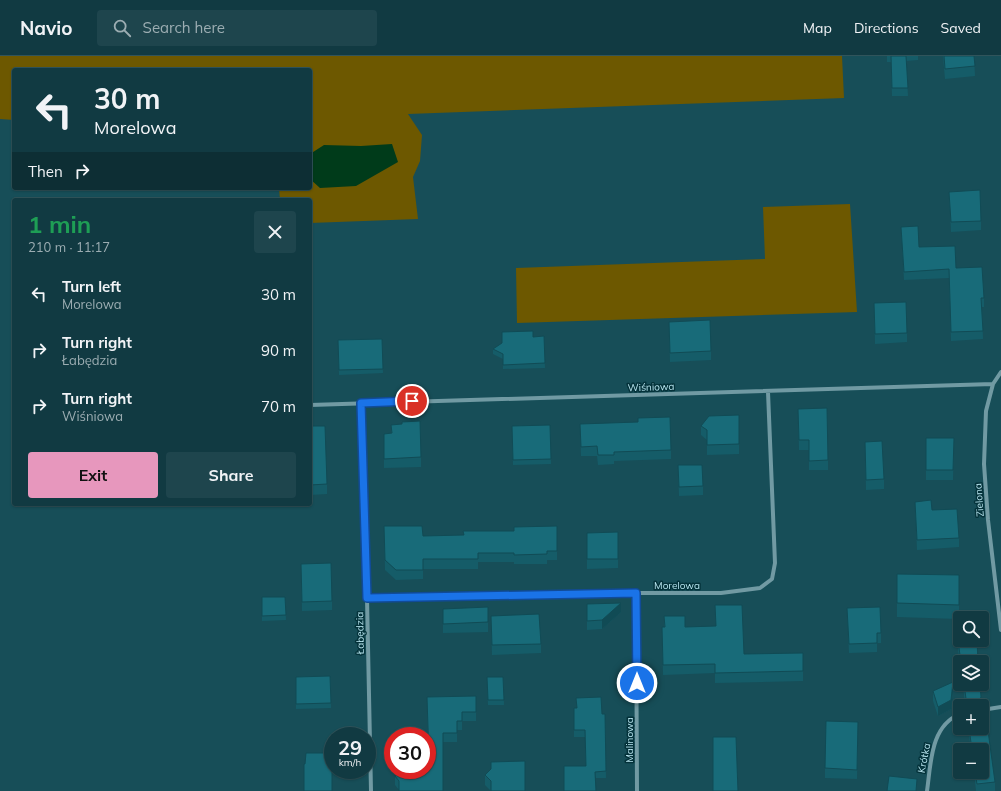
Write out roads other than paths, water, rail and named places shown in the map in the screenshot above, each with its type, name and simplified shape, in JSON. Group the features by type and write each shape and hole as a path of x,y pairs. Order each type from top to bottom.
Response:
{"street":[{"name":"Zielona","path":"1001,372 993,384 986,411 984,464 988,520 1001,630"},
{"name":"Wiśniowa","path":"312,405 993,384"},
{"name":"Morelowa","path":"367,598 636,593 721,593 760,588 772,578 776,563 768,392"},
{"name":"Łabędzia","path":"361,403 371,791"},
{"name":"Malinowa","path":"636,593 637,791"},
{"path":"989,709 1001,707"},
{"name":"Krótka","path":"927,791 933,748 938,733 945,724 953,718"}]}
